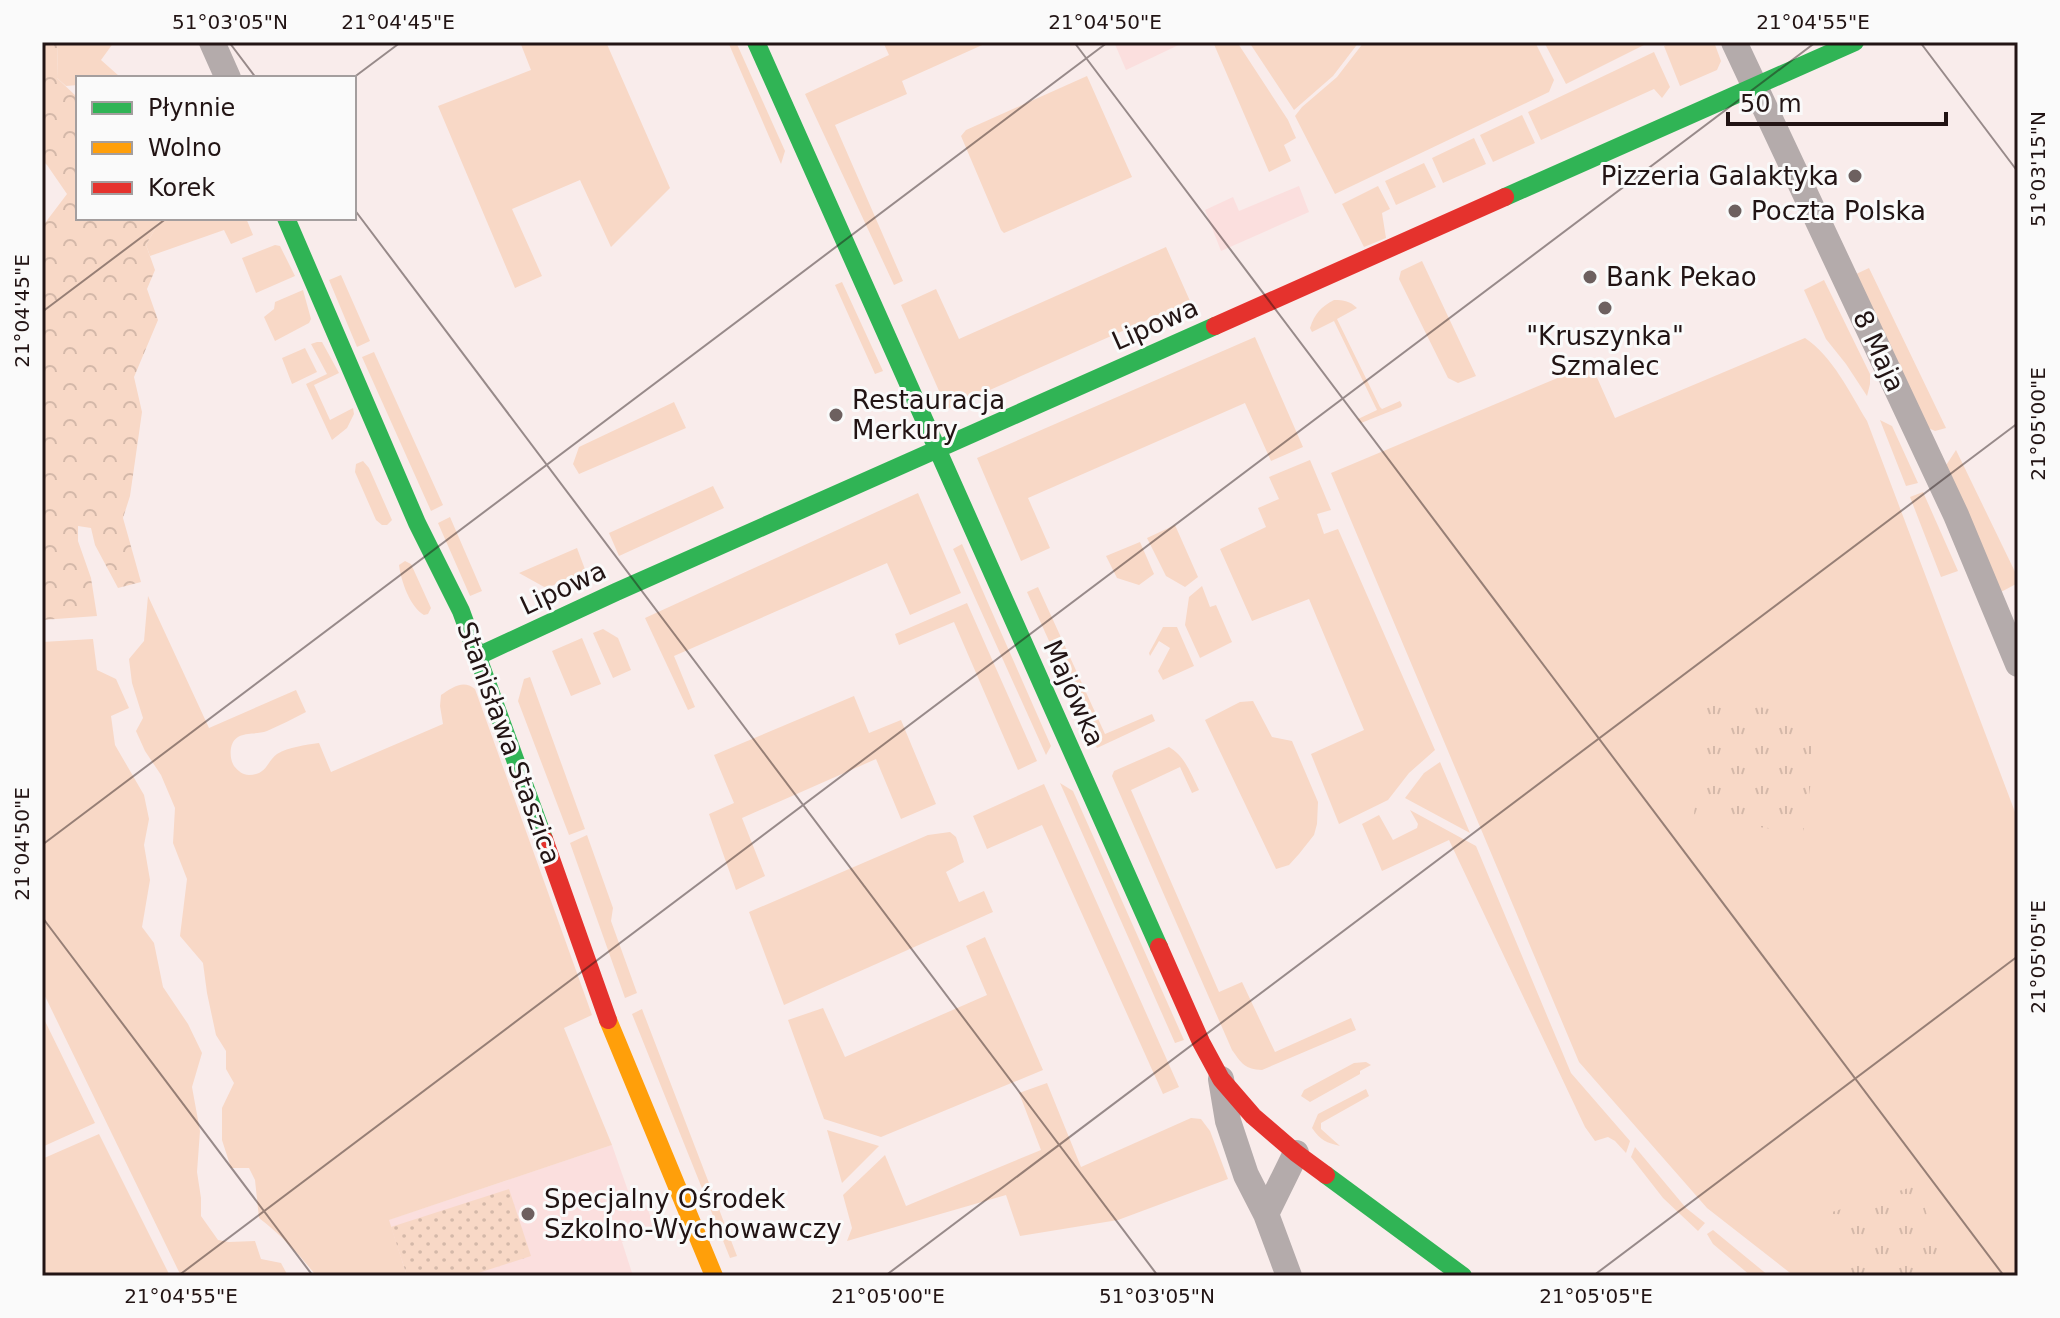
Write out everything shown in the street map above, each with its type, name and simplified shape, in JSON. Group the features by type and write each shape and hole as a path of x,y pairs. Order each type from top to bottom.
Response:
{"street":[{"path":"212,42 227,76"},
{"name":"Majówka","path":"756,42 1201,1042 1221,1079 1253,1116 1296,1153 1463,1276"},
{"name":"8 Maja","path":"1734,42 1956,515 2018,664"},
{"name":"Lipowa","path":"478,656 1855,42"},
{"name":"Stanisława Staszica","path":"287,220 417,523 461,611 606,1014 714,1276"},
{"path":"1221,1079 1228,1121 1246,1175 1266,1214 1289,1276"},
{"path":"1266,1214 1296,1153"}],"shaded area":[{"path":"1114,42 1185,42 1126,70"},
{"path":"1299,186 1309,212 1221,251 1205,210 1233,197 1239,211"},
{"name":"Specjalny Ośrodek Szkolno-Wychowawczy","path":"612,1145 634,1208 646,1204 655,1230 622,1242 633,1276 407,1276 388,1220"}],"green space":[{"path":"42,42 58,42 57,78 76,96 76,220 160,220 146,245 155,270 147,289 158,320 134,377 142,412 130,496 123,518 141,582 118,588 95,545 91,528 78,526 78,541 91,578 97,616 42,620 42,227 67,194 42,160"},
{"path":"58,42 114,42 101,60 119,76 76,76 76,85 66,86 57,78"},
{"path":"520,42 606,42 670,188 611,247 580,180 512,209 542,276 515,288 438,106 531,70"},
{"path":"728,42 736,42 785,151 781,164"},
{"path":"883,42 989,42 902,81 907,94 835,125 903,281 894,285 805,94 889,55"},
{"path":"1213,42 1237,42 1288,120 1296,138 1284,145 1291,161 1269,172"},
{"path":"1249,42 1359,42 1333,76 1294,110"},
{"path":"1364,42 1535,42 1554,80 1549,92 1335,194 1295,116 1337,77"},
{"path":"1544,42 1650,42 1566,84"},
{"path":"1673,42 1714,42 1721,61 1717,70 1680,86 1664,46"},
{"path":"1654,52 1670,87 1662,98 1654,89 1541,140 1528,112"},
{"path":"1087,76 1132,177 1004,233 961,136 966,130"},
{"path":"1522,115 1535,143 1493,162 1480,135"},
{"path":"1474,138 1486,164 1443,183 1432,158"},
{"path":"1424,163 1436,187 1396,205 1385,181"},
{"path":"1378,186 1390,209 1382,213 1386,238 1364,247 1342,204"},
{"path":"160,220 247,220 253,235 231,244 224,230 150,256 146,245"},
{"path":"275,245 280,246 295,276 256,293 242,258"},
{"path":"1166,247 1190,301 947,409 901,305 936,289 959,339"},
{"path":"1422,261 1476,376 1458,383 1448,378 1399,279 1401,271"},
{"path":"1869,268 1946,428 1935,431 1922,425 1854,275"},
{"path":"341,275 370,341 357,347 329,280"},
{"path":"1824,280 1870,374 1867,396 1826,339 1804,290"},
{"path":"842,282 883,371 875,374 835,285"},
{"path":"303,290 311,319 309,323 275,341 264,317 274,309 275,302"},
{"path":"1334,300 1347,301 1357,308 1337,319 1380,407 1382,409 1400,401 1401,407 1361,423 1358,419 1377,410 1334,321 1312,332 1310,328 1319,311"},
{"path":"1255,337 1303,447 1271,461 1245,403 1028,498 1050,548 1021,561 977,458"},
{"path":"1805,338 1832,365 1867,421 2018,820 2018,1276 1794,1276 1707,1208 1579,1062 1331,473 1591,364 1615,418"},
{"path":"322,342 339,373 314,385 330,420 353,408 354,414 347,428 332,440 306,384 327,374 311,344"},
{"path":"305,348 317,372 292,384 282,358"},
{"path":"374,352 443,505 431,511 362,357"},
{"path":"674,402 686,428 579,474 573,464 579,447"},
{"path":"1880,420 1892,426 1918,483 1906,486"},
{"path":"1956,450 2018,578 2018,583 1999,593 1943,470"},
{"path":"1310,460 1331,510 1317,514 1324,534 1338,529 1435,750 1409,773 1388,800 1339,824 1311,754 1364,730 1309,599 1252,621 1220,549 1266,527 1258,508 1279,499 1269,477"},
{"path":"363,461 392,520 387,525 376,520 355,472 356,464"},
{"path":"713,486 724,508 619,556 609,533"},
{"path":"1923,492 1958,571 1941,577 1910,497"},
{"path":"918,493 961,593 910,615 887,563 674,656 695,707 688,710 645,618"},
{"path":"450,517 482,591 470,596 438,523"},
{"path":"1175,525 1198,577 1185,587 1166,576 1147,538"},
{"path":"1140,542 1154,574 1139,585 1117,578 1106,556"},
{"path":"962,544 1051,746 1046,755 953,549"},
{"path":"577,548 586,572 546,588 519,573"},
{"path":"405,561 411,564 431,608 428,614 424,615 414,606 407,593 399,565"},
{"path":"1202,586 1210,607 1216,605 1232,642 1200,658 1185,625 1189,597"},
{"path":"1038,587 1105,734 1152,714 1155,721 1097,748 1027,592"},
{"path":"148,596 209,728 296,690 306,712 267,731 241,736 233,742 232,762 237,770 245,774 260,773 282,752 319,743 331,772 443,724 441,695 462,685 475,689 592,1015 564,1028 612,1145 389,1220 407,1276 314,1276 295,1251 259,1218 255,1180 249,1168 231,1168 222,1140 222,1108 234,1083 226,1069 226,1051 216,1035 203,963 180,936 187,879 173,843 175,808 161,775 136,731 143,718 132,683 129,659 144,641"},
{"path":"967,603 1037,761 1018,770 954,622 899,645 895,634"},
{"path":"1163,627 1177,627 1194,666 1163,680 1158,671 1170,648 1159,641 1150,656 1149,653"},
{"path":"603,629 618,638 631,670 613,678 593,633"},
{"path":"582,638 601,684 571,696 552,651"},
{"path":"93,639 97,670 116,679 129,708 111,716 115,745 144,795 149,819 144,845 150,880 142,927 154,943 163,987 188,1024 202,1053 192,1087 200,1131 197,1172 201,1216 218,1240 255,1241 261,1259 281,1263 288,1276 181,1276 42,990 42,642"},
{"path":"530,677 585,829 569,835 518,701 524,679"},
{"path":"854,696 869,733 901,720 936,804 901,819 876,759 742,818 765,876 736,890 709,814 734,803 714,755"},
{"path":"1253,701 1272,737 1292,741 1318,802 1314,835 1289,865 1276,869 1205,720 1240,702"},
{"path":"1703,703 1749,705 1779,711 1813,731 1812,775 1803,834 1694,815"},
{"path":"1169,747 1183,760 1199,790 1192,793 1180,767 1131,790 1219,992 1242,982 1275,1052 1351,1018 1356,1030 1262,1070 1244,1065 1232,1050 1112,776 1114,771"},
{"path":"1440,762 1470,833 1405,798 1424,773"},
{"path":"1060,783 1073,791 1184,1040 1175,1043"},
{"path":"1044,784 1179,1087 1163,1094 1042,825 987,849 973,816"},
{"path":"1410,810 1476,846 1571,1073 1630,1141 1626,1153 1608,1137 1595,1141 1585,1127 1449,840 1382,871 1362,824 1379,815 1393,840 1417,828"},
{"path":"950,832 956,837 964,862 946,872 959,902 984,891 993,912 784,1005 749,912 928,835"},
{"path":"587,835 613,908 611,921 637,993 625,998 570,843"},
{"path":"985,937 1043,1070 881,1137 824,1119 788,1020 823,1008 845,1057 987,995 966,946"},
{"path":"642,1009 737,1256 730,1258 632,1014"},
{"path":"42,1015 95,1123 42,1147"},
{"path":"1354,1063 1371,1065 1360,1074 1310,1102 1301,1096 1304,1090"},
{"path":"1047,1083 1081,1167 1191,1118 1201,1119 1210,1131 1228,1179 1118,1220 1020,1236 1006,1195 847,1241 852,1228 843,1195 885,1155 906,1206 1041,1150 1019,1093"},
{"path":"1366,1089 1369,1096 1321,1123 1321,1129 1340,1146 1328,1142 1312,1128 1318,1114"},
{"path":"827,1130 879,1146 842,1183"},
{"path":"99,1134 170,1276 42,1276 42,1159"},
{"path":"1635,1147 1686,1208 1705,1223 1698,1231 1663,1198 1631,1157"},
{"path":"1918,1185 1944,1272 1931,1276 1853,1276 1832,1212"},
{"path":"509,1189 531,1256 469,1276 407,1276 391,1227"},
{"path":"1713,1230 1769,1276 1751,1276 1713,1244 1707,1234"}],"traffic: fast":[{"path":"756,42 1159,947"},
{"path":"1505,197 1855,42"},
{"path":"287,220 417,523 461,611 544,839"},
{"path":"478,656 1215,326"},
{"path":"1326,1175 1463,1276"}],"traffic: slow":[{"path":"608,1020 714,1276"}],"traffic: jam":[{"path":"1215,326 1505,197"},
{"path":"544,839 608,1020"},
{"path":"1159,947 1221,1079 1253,1116 1326,1175"}],"place":[{"name":"Pizzeria Galaktyka","path":"1855,176"},
{"name":"Poczta Polska","path":"1735,211"},
{"name":"Bank Pekao","path":"1590,277"},
{"name":"\"Kruszynka\" Szmalec","path":"1605,308"},
{"name":"Restauracja Merkury","path":"836,415"},
{"name":"Specjalny Ośrodek Szkolno-Wychowawczy","path":"528,1214"}]}
